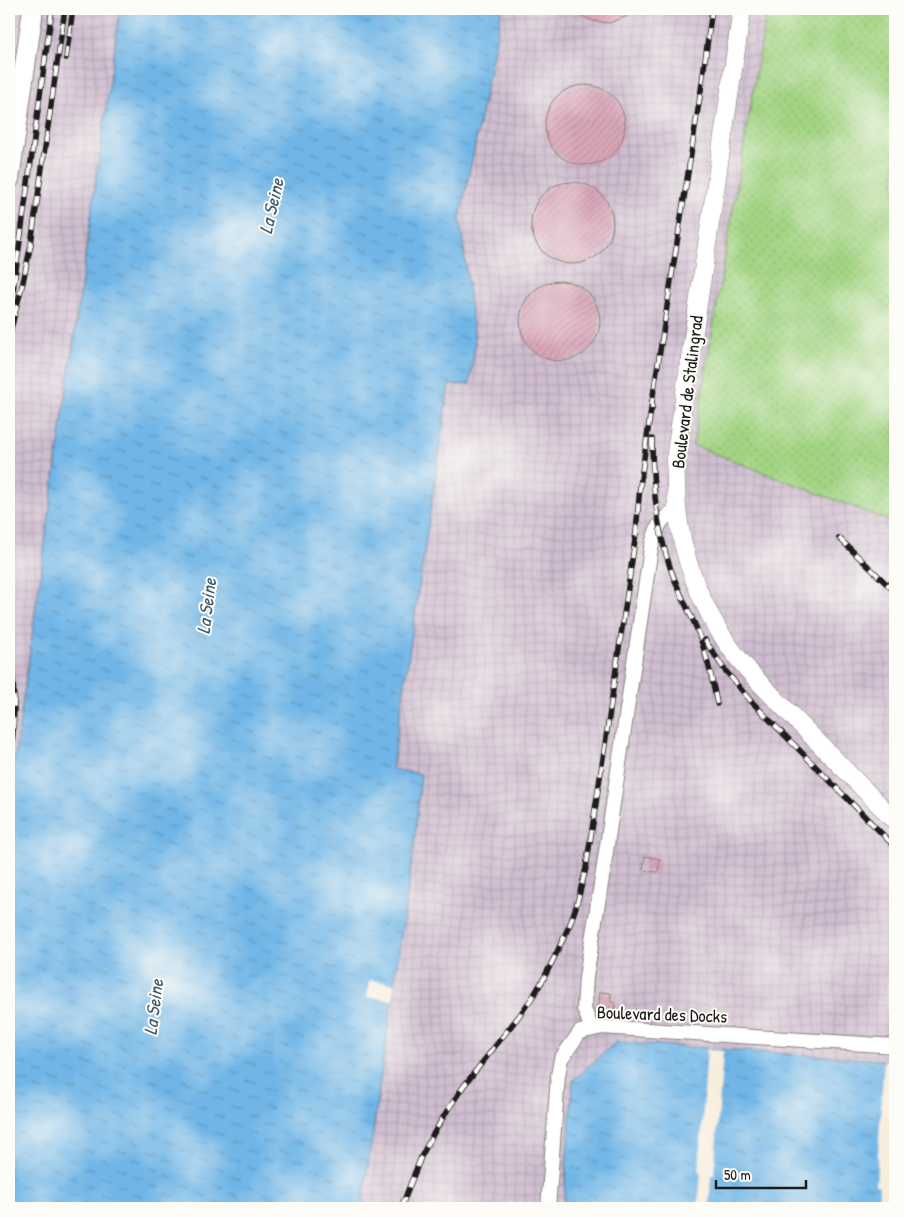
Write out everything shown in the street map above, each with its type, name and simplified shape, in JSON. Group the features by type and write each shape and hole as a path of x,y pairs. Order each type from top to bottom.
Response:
{"main road":[{"path":"9,179 33,9"}],"street":[{"name":"Boulevard de Stalingrad","path":"742,9 675,459 677,509 682,536 693,577 714,623 728,645 758,681 895,821"},
{"path":"592,1030 584,1009 586,978 651,548 658,525 663,518 677,509"},
{"name":"Boulevard des Docks","path":"548,1208 558,1076 561,1059 580,1032 602,1028 895,1046"}],"shaded area":[{"path":"9,9 179,9 9,1119"},
{"path":"502,9 895,9 895,1061 617,1043 573,1080 563,1208 361,1208 414,847 421,775 391,770 449,385 470,384 475,343 460,219"}],"green space":[{"path":"767,9 895,9 895,523 693,445"}],"water":[{"name":"La Seine","path":"120,9 502,9 460,219 475,343 470,384 449,385 392,769 421,774 414,847 362,1208 9,1208 9,799"},
{"path":"616,1042 895,1061 895,1208 563,1208 573,1080"}],"pier":[{"path":"370,980 395,984 393,1000 367,997"},
{"path":"707,1049 723,1051 714,1175 711,1175 709,1208 698,1208 701,1174 699,1173"},
{"path":"884,1060 895,1061 895,1141 892,1186 889,1186 888,1208 878,1208 879,1186 876,1185"}],"building":[{"path":"573,9 637,9 625,17 609,23 594,21"},
{"path":"577,85 593,85 614,96 625,117 625,133 614,154 593,165 577,165 563,159 551,147 545,133 545,117 551,103 563,91"},
{"path":"572,182 588,186 601,194 609,207 613,223 609,239 601,252 588,260 572,264 556,260 543,252 535,239 531,223 535,207 543,194 556,186"},
{"path":"552,281 568,281 589,292 600,313 600,329 589,350 568,361 552,361 538,355 526,343 520,329 520,313 526,299 538,287"},
{"path":"645,856 660,859 658,872 643,870"},
{"path":"600,992 611,993 611,1002 615,1003 614,1013 598,1011"}],"railway":[{"path":"11,306 52,9"},
{"path":"9,337 31,244 65,9"},
{"path":"66,58 73,9"},
{"path":"652,409 712,9"},
{"path":"401,1208 421,1157 432,1136 463,1087 534,995 558,950 576,907 586,868 603,758 636,533 640,486 652,402"},
{"path":"652,439 654,488 661,536 673,575 703,646 717,704"},
{"path":"839,538 895,592"},
{"path":"705,640 724,669 749,699 895,847"},
{"path":"9,652 12,667 14,712 9,773"}]}
